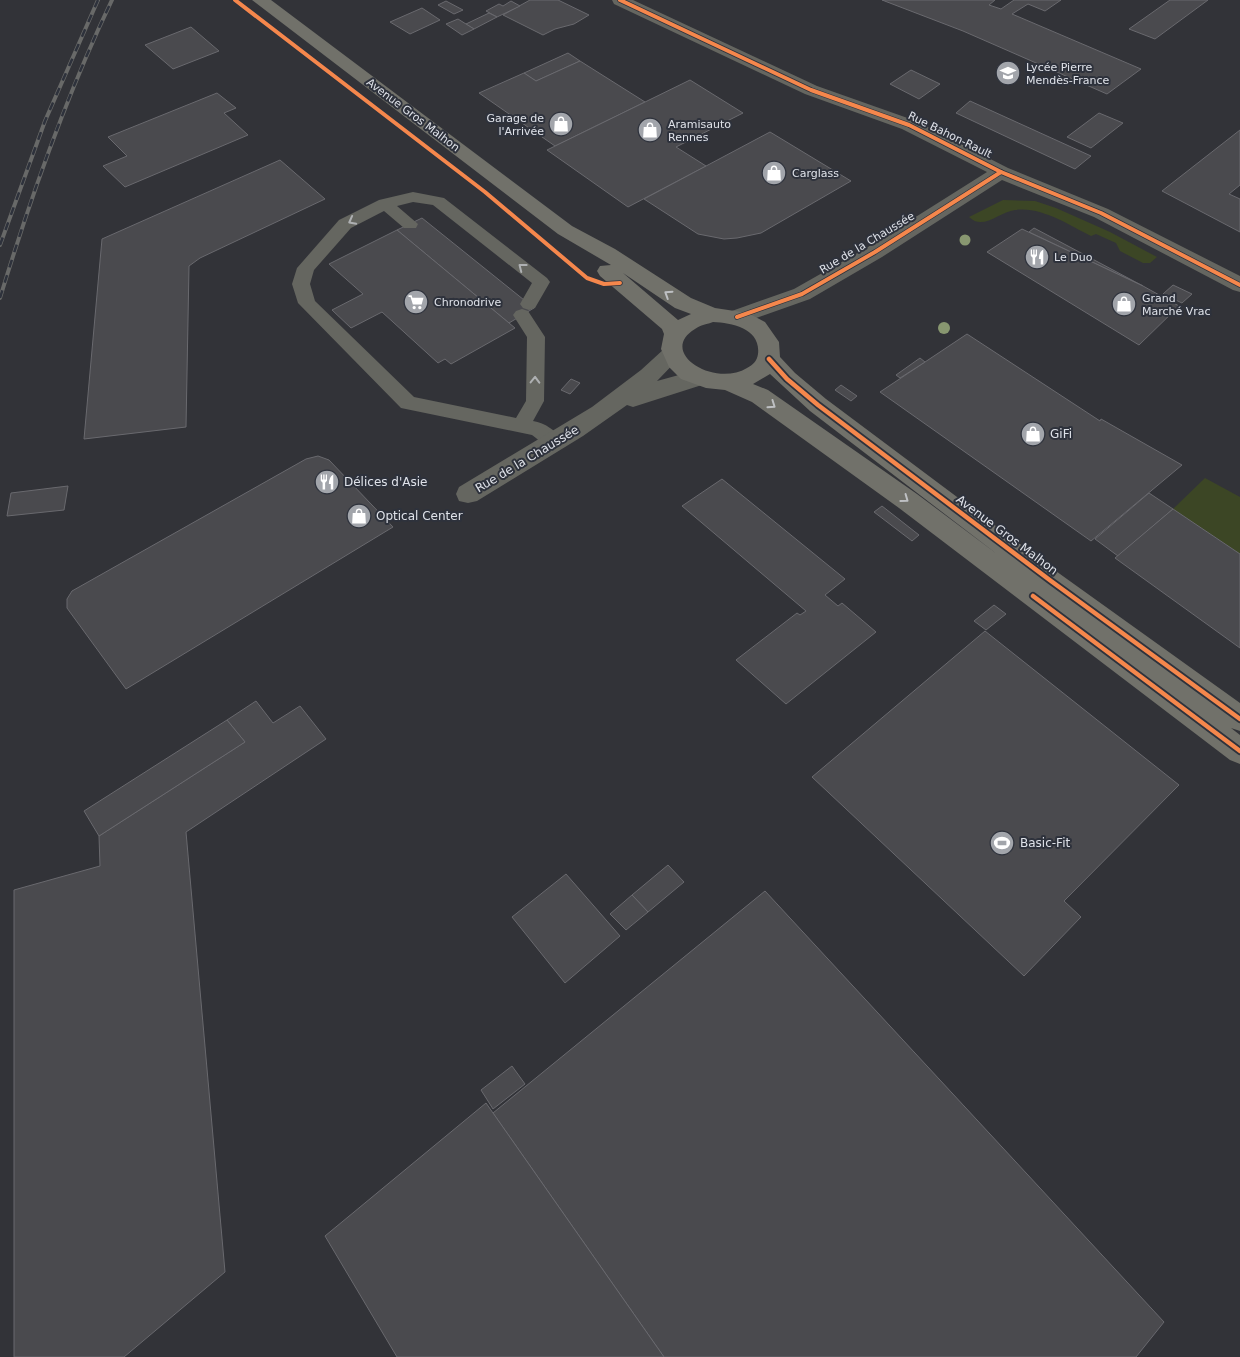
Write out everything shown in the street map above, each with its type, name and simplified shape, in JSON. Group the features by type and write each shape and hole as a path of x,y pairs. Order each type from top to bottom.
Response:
{"main road":[{"name":"Avenue Gros Malhon","path":"260,0 565,230 608,254 683,303 712,315"},
{"name":"Avenue Gros Malhon","path":"565,230 593,259 671,325 673,344"},
{"path":"712,315 737,318 761,330 767,339 770,349 769,359 764,368 755,375 729,382 713,382 686,372 677,364 673,344 690,322 712,315"},
{"name":"Avenue Gros Malhon","path":"769,359 787,379 818,405 1051,581 1240,719"},
{"path":"729,382 760,396 908,501 1240,751"}],"street":[{"name":"Rue Bahon-Rault","path":"620,0 811,90 909,125 1001,172 1101,213 1240,285"},
{"name":"Rue de la Chaussée","path":"737,318 764,310 802,294 875,252 1001,172"},
{"name":"Rue de la Chaussée","path":"468,494 611,408 656,371 673,344"},
{"name":"Rue de la Chaussée","path":"611,408 668,386 698,378"}],"lane":[{"path":"520,425 535,401 536,338 525,310 541,282 438,201 412,197 385,204 345,224 306,268 301,284 307,303 408,403 538,429 554,442"},
{"path":"385,204 410,224"}],"green space":[{"path":"1003,200 1035,201 1056,208 1110,232 1157,257 1150,263 1143,263 1120,251 1116,243 1096,234 1091,236 1054,217 1035,211 1009,211 991,220 980,222 974,221 969,217"},
{"path":"1205,478 1240,497 1240,554 1173,509"}],"building":[{"path":"530,0 558,0 589,15 574,24 555,29 543,35 503,15"},
{"path":"882,0 995,0 989,5 1001,9 1014,0 1061,0 1045,11 1028,4 1012,14 1141,69 1107,94 963,31"},
{"path":"1170,0 1208,0 1155,39 1129,29"},
{"path":"446,1 463,10 454,14 438,5"},
{"path":"511,1 520,6 497,17 486,11 499,4 503,6"},
{"path":"422,8 440,20 410,34 390,22"},
{"path":"489,13 497,17 474,29 466,24"},
{"path":"458,19 474,29 462,35 446,24"},
{"path":"191,27 219,51 173,69 145,45"},
{"path":"568,53 580,61 536,81 524,73"},
{"name":"Garage de l'Arrivée","path":"580,61 645,102 555,146 479,93 524,73 536,81"},
{"path":"911,70 940,84 919,99 890,84"},
{"name":"Aramisauto Rennes","path":"690,80 743,113 676,147 706,166 628,207 547,150"},
{"path":"217,93 236,108 224,113 248,135 125,187 103,166 127,156 108,137"},
{"path":"970,101 1091,156 1075,169 956,113"},
{"path":"1099,113 1123,123 1091,148 1067,137"},
{"path":"1240,130 1240,185 1229,194 1240,199 1240,232 1162,191"},
{"path":"770,132 851,181 761,233 737,238 724,239 698,234 644,199"},
{"path":"280,160 325,199 200,258 189,266 186,427 84,439 102,239"},
{"path":"422,218 534,308 509,323 397,230"},
{"path":"1034,228 1083,254 1143,286 1029,232"},
{"path":"1022,229 1143,286 1179,306 1139,345 987,252"},
{"name":"Chronodrive","path":"397,230 515,328 451,364 445,359 438,363 382,312 351,328 332,310 363,294 329,264"},
{"path":"1173,285 1192,294 1182,303 1163,294"},
{"name":"GiFi","path":"967,334 1100,421 1101,419 1182,465 1091,541 880,392"},
{"path":"920,358 925,362 900,378 896,375"},
{"path":"571,379 580,383 570,394 561,390"},
{"path":"841,385 857,396 851,401 835,390"},
{"path":"318,456 329,460 393,527 126,689 67,608 67,599 72,591 306,459"},
{"path":"722,479 845,579 825,595 838,606 842,603 876,632 786,704 736,660 797,613 800,615 806,611 682,506"},
{"path":"68,486 64,510 7,516 11,493"},
{"path":"1149,493 1173,509 1118,556 1095,539"},
{"path":"882,506 919,535 912,541 874,512"},
{"path":"1173,509 1240,554 1240,648 1115,558"},
{"path":"994,605 1006,614 986,630 974,621"},
{"name":"Basic-Fit","path":"985,631 1179,785 1064,901 1081,917 1024,976 812,777"},
{"path":"256,701 273,723 300,706 326,739 186,832 225,1272 124,1357 14,1357 14,890 100,866 99,836 245,742 227,720"},
{"path":"227,720 245,742 99,836 84,811"},
{"path":"668,865 684,882 648,912 632,895"},
{"path":"566,874 620,936 565,983 512,917"},
{"path":"765,891 1164,1322 1136,1357 664,1357 493,1113"},
{"path":"632,895 648,912 626,930 610,914"},
{"path":"512,1066 525,1084 493,1109 481,1090"},
{"path":"486,1103 664,1357 397,1357 325,1236"}],"railway":[{"path":"0,245 45,121 98,0"},
{"path":"0,298 50,147 79,73 112,0"}],"cycle path":[{"path":"235,0 485,192 587,278 604,284 620,283"},
{"path":"620,0 811,90 909,125 1001,172 1101,213 1240,285"},
{"path":"737,317 802,294 875,252 1001,172"},
{"path":"769,359 787,379 818,405 1051,581 1240,719"},
{"path":"1033,596 1240,751"}],"place":[{"name":"Lycée Pierre Mendès-France","path":"1008,73"},
{"name":"Garage de l'Arrivée","path":"561,124"},
{"name":"Aramisauto Rennes","path":"650,130"},
{"name":"Carglass","path":"774,173"},
{"name":"Le Duo","path":"1037,257"},
{"name":"Chronodrive","path":"416,302"},
{"name":"Grand Marché Vrac","path":"1124,304"},
{"name":"GiFi","path":"1033,434"},
{"name":"Délices d'Asie","path":"327,482"},
{"name":"Optical Center","path":"359,516"},
{"name":"Basic-Fit","path":"1002,843"}]}
